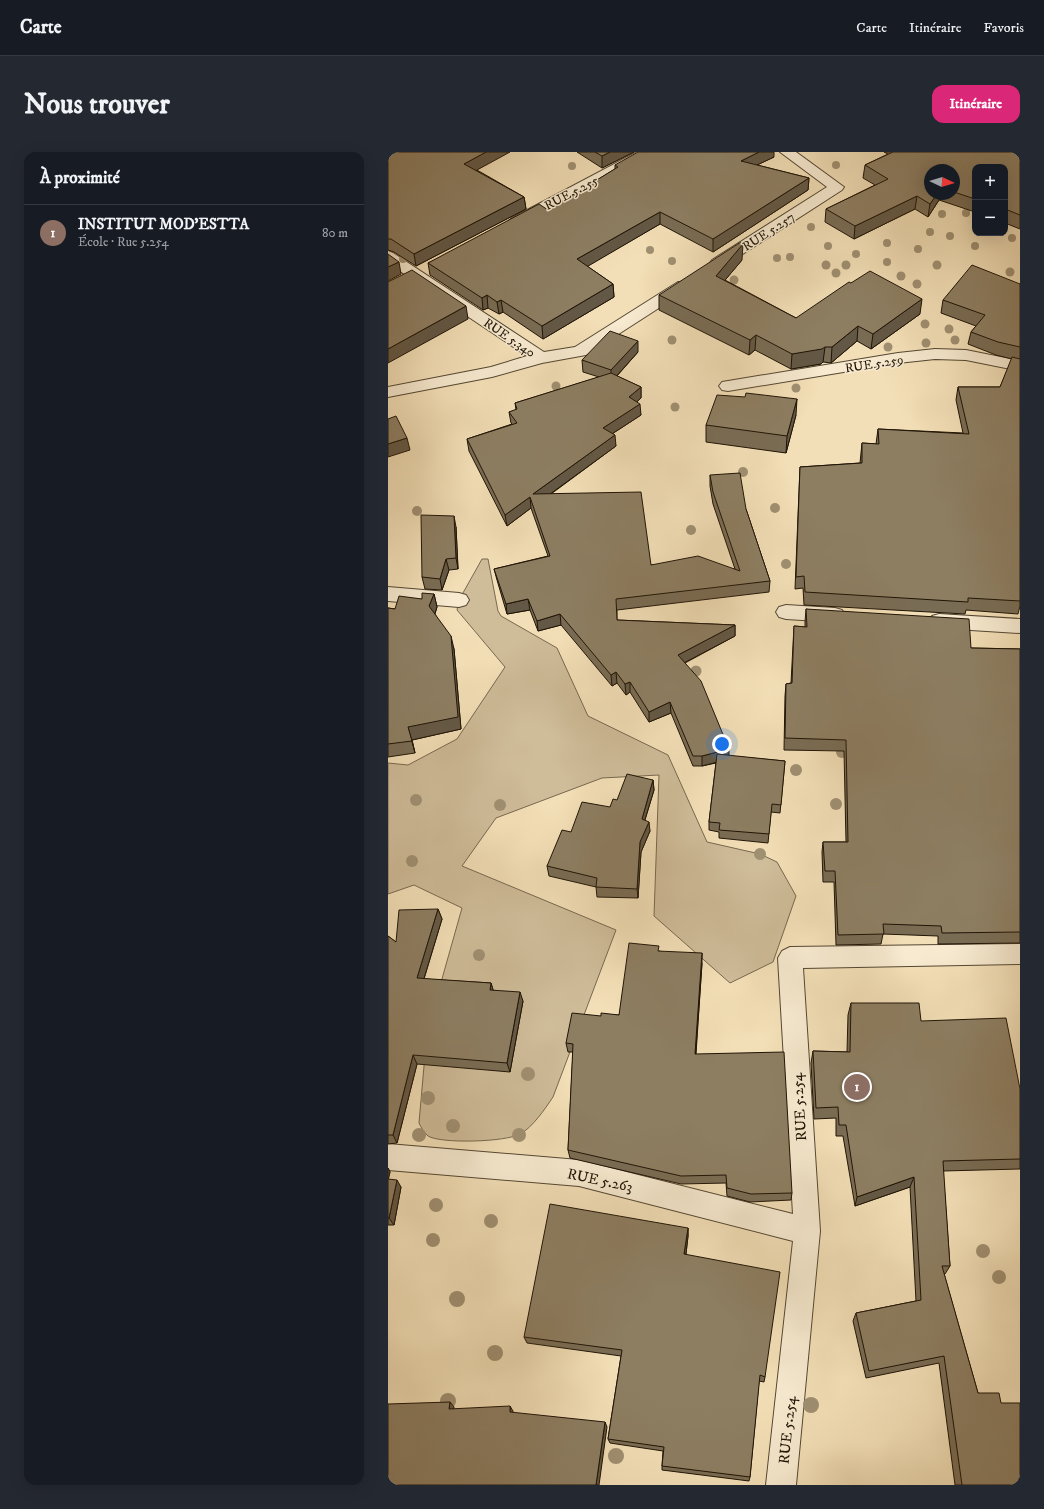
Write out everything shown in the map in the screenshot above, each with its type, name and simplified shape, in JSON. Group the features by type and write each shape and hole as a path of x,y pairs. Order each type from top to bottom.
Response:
{"street":[{"name":"RUE 5.255","path":"507,226 648,152"},
{"name":"RUE 5.257","path":"541,358 580,351 837,187 787,152"},
{"name":"RUE 5.340","path":"388,256 541,358"},
{"name":"RUE 5.259","path":"728,386 898,358 935,354 966,355 1020,366"},
{"name":"RUE 5.340","path":"388,392 492,372 541,358"},
{"path":"388,594 459,600"},
{"path":"786,612 855,616"},
{"path":"923,620 1020,626"},
{"name":"RUE 5.254","path":"781,1485 807,1231 790,958 1020,954"},
{"name":"RUE 5.263","path":"388,1157 579,1173 807,1231"}],"shaded area":[{"path":"482,559 488,559 498,611 501,616 557,648 588,716 668,755 707,842 760,854 777,862 796,896 773,962 730,983 654,916 659,775 602,778 496,818 462,866 616,930 553,1097 534,1123 525,1131 513,1137 459,1141 435,1139 428,1136 419,1123 427,1032 462,908 414,885 388,894 388,763 408,765 457,739 505,667 457,610 459,600"}],"building":[{"path":"388,152 486,152 464,164 524,197 414,254 391,239 388,239"},
{"path":"595,152 610,152 602,156"},
{"path":"638,152 759,152 741,161 809,178 713,239 660,212 577,259 613,284 542,326 501,300 497,302 487,295 482,298 428,263 539,204 548,210 618,167 615,165"},
{"path":"893,152 1020,152 1020,215 1008,210 1008,164 972,164 972,198 960,194 960,164 924,164 924,200 933,200 930,204 917,196 855,226 826,209 888,179 865,165"},
{"path":"741,242 743,244 716,276 796,318 849,282 851,283 870,271 922,299 873,334 858,326 832,347 825,347 822,349 792,354 756,335 750,340 659,295"},
{"path":"388,254 399,262 388,267"},
{"path":"972,265 1020,284 1020,347 998,342 971,332 985,315 943,300"},
{"path":"412,270 466,306 388,349 388,282"},
{"path":"610,331 638,341 611,370 582,360"},
{"path":"1012,357 1020,359 1020,601 968,598 968,602 805,592 804,576 796,577 800,467 862,463 862,443 879,444 878,429 969,434 958,387 1000,387"},
{"path":"611,373 641,387 629,397 640,404 603,428 615,435 533,494 641,492 651,565 698,556 740,571 713,492 710,475 740,473 746,509 770,581 616,599 617,620 735,625 678,655 701,681 729,749 702,756 693,756 670,702 649,712 630,682 625,684 616,672 611,675 560,614 537,621 528,599 506,604 494,569 550,556 530,497 505,515 467,439 517,423 509,412 517,409 515,403"},
{"path":"746,393 797,399 787,436 706,425 717,395 745,397"},
{"path":"396,416 407,438 388,444 388,419"},
{"path":"421,515 454,516 456,558 446,559 440,579 422,577"},
{"path":"422,593 434,594 429,606 451,636 458,717 408,727 412,741 388,744 388,608 395,609 399,596 422,599"},
{"path":"806,609 969,619 971,648 1020,649 1020,932 942,933 941,926 883,924 884,934 838,935 835,871 825,871 823,842 848,842 846,740 785,738 786,684 792,683 794,626 807,627"},
{"path":"717,754 785,761 781,805 772,804 769,834 719,830 720,823 709,822"},
{"path":"627,774 653,780 642,819 649,822 640,842 637,889 596,887 597,878 547,866 562,830 571,832 582,802 610,807 613,799 617,800"},
{"path":"438,909 417,978 491,983 490,990 520,992 507,1063 413,1055 393,1135 388,1135 388,936 396,942 399,910"},
{"path":"629,943 659,946 658,951 702,953 695,1054 784,1052 792,1193 751,1194 727,1188 726,1175 681,1176 568,1150 573,1044 566,1043 572,1013 601,1016 601,1013 619,1015"},
{"path":"851,1003 919,1003 921,1021 1006,1018 1020,1089 1020,1159 943,1161 950,1266 942,1266 978,1393 999,1393 1001,1403 1020,1403 1020,1485 962,1485 944,1356 869,1371 856,1313 921,1300 914,1177 857,1197 846,1125 839,1125 838,1107 816,1108 813,1051 850,1052"},
{"path":"388,1179 397,1180 389,1218 388,1218"},
{"path":"550,1204 688,1228 684,1254 780,1272 765,1377 760,1375 750,1477 662,1466 664,1447 608,1439 622,1350 524,1337"},
{"path":"450,1402 449,1409 510,1406 510,1412 605,1422 596,1485 388,1485 388,1404"}],"place":[{"name":"INSTITUT MOD'ESTTA","path":"857,1087"}]}
